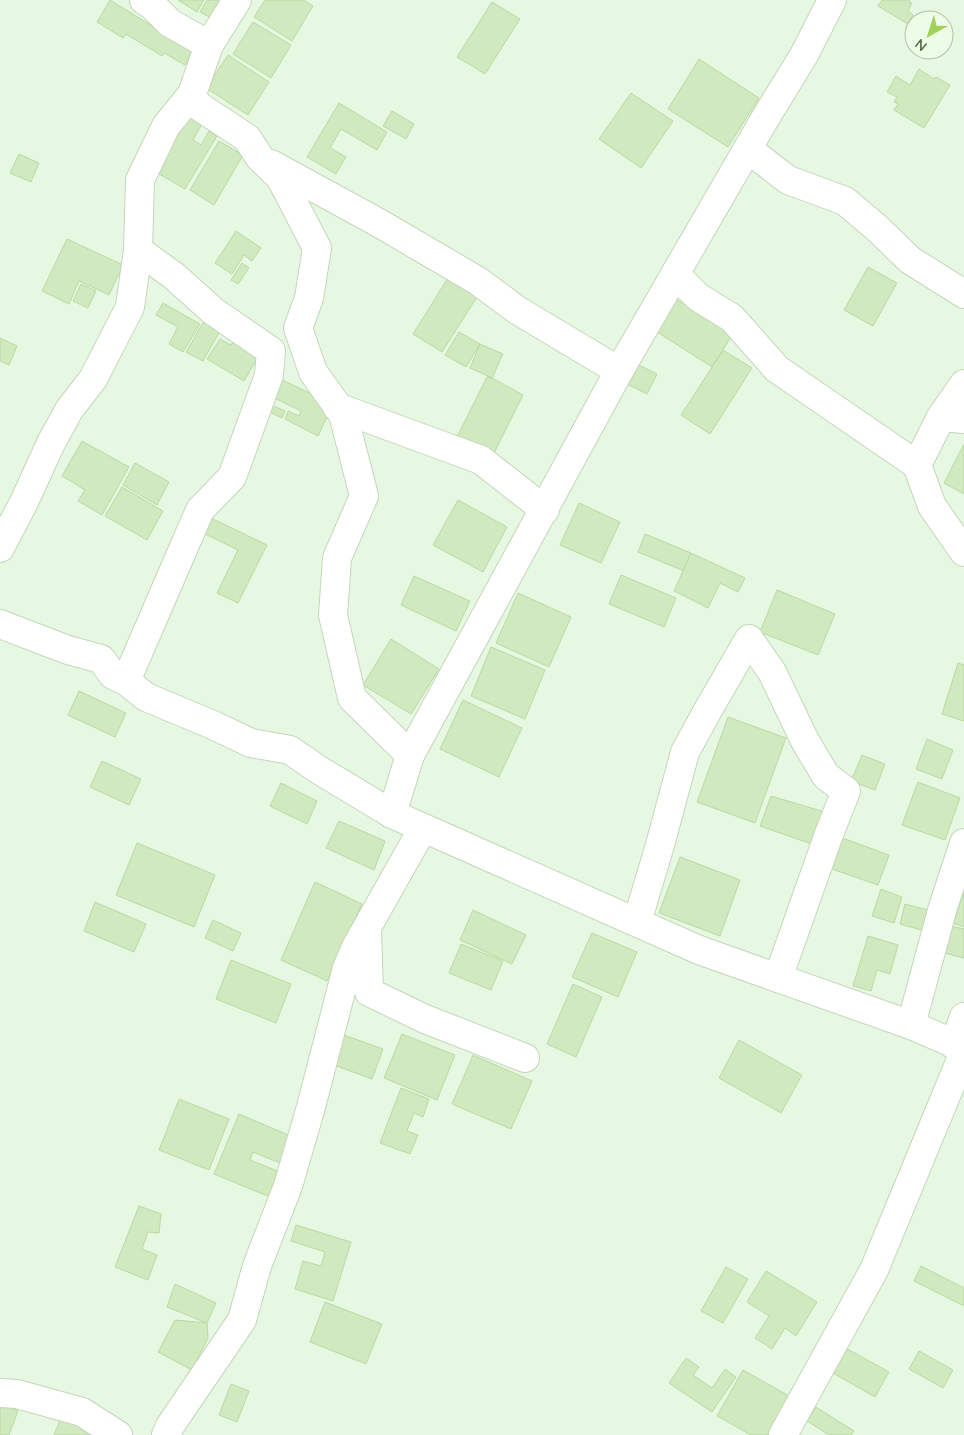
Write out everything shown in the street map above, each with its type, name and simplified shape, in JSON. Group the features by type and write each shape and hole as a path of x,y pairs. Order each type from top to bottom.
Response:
{"street":[{"path":"144,0 170,23 209,45"},
{"path":"0,548 51,443 70,410 93,379 130,307 138,250 140,180 166,126 192,94 203,67 209,45 237,0"},
{"path":"392,814 410,755 619,371 804,55 832,0"},
{"path":"192,94 197,105 247,138 260,158 280,177 317,248 309,298 298,328 314,372 343,414 364,496 337,558 333,615 352,698 410,755"},
{"path":"748,149 788,180 845,201 877,228 910,260 964,294"},
{"path":"260,158 380,223 478,281 517,310 619,371"},
{"path":"126,681 200,510 232,477 269,375 271,351 213,311 174,276 138,250"},
{"path":"675,274 698,297 732,318 777,369 917,465 932,506 964,552"},
{"path":"917,465 953,418 964,384"},
{"path":"337,407 481,460 544,510"},
{"path":"0,624 68,650 101,659 113,675 126,681 146,697 251,743 290,750 319,770 392,814 699,950 911,1025 961,1048"},
{"path":"637,922 685,752 749,639 772,672 805,741 826,776 846,791 778,978"},
{"path":"166,1435 170,1426 242,1320 257,1266 290,1177 311,1107 347,968 356,947 423,828"},
{"path":"911,1025 943,907 964,843"},
{"path":"366,929 369,992 425,1019 525,1058"},
{"path":"783,1435 874,1270 961,1048 964,1017"},
{"path":"0,1393 17,1394 82,1412 118,1435"}],"building":[{"path":"110,0 193,51 185,65 164,53 162,56 126,34 123,38 97,22"},
{"path":"178,0 204,0 197,12"},
{"path":"207,0 216,0 222,3 213,19 200,12"},
{"path":"265,0 304,0 313,6 292,41 254,17"},
{"path":"882,0 910,0 909,2 912,3 908,10 904,10 904,22 878,6"},
{"path":"492,2 520,19 485,74 457,57"},
{"path":"253,22 291,45 271,78 233,54"},
{"path":"228,55 269,82 248,115 206,88"},
{"path":"699,59 759,98 728,147 668,109"},
{"path":"919,69 934,79 936,77 950,85 924,128 894,110 898,104 894,102 897,97 887,92 896,76 910,85"},
{"path":"631,93 673,121 641,168 599,139"},
{"path":"339,103 387,132 377,150 341,129 330,148 346,157 336,174 307,157"},
{"path":"185,111 203,122 193,140 201,145 209,131 217,136 185,189 151,169"},
{"path":"392,111 414,124 406,139 383,126"},
{"path":"219,141 243,155 214,205 190,190"},
{"path":"19,154 39,163 31,182 10,173"},
{"path":"236,231 261,248 252,261 244,255 232,274 215,263"},
{"path":"67,239 123,265 109,295 79,281 69,304 42,291"},
{"path":"242,263 249,268 238,284 231,280"},
{"path":"868,267 897,283 873,326 844,310"},
{"path":"448,278 477,297 442,352 413,334"},
{"path":"81,284 96,291 88,308 73,301"},
{"path":"674,298 733,334 712,367 654,330"},
{"path":"163,303 200,324 183,352 169,344 178,327 156,315"},
{"path":"204,321 220,331 203,361 186,352"},
{"path":"459,332 480,344 466,367 445,355"},
{"path":"0,338 17,346 9,365 0,361"},
{"path":"220,339 231,345 235,339 260,354 244,381 207,359"},
{"path":"480,344 503,354 492,378 470,368"},
{"path":"723,350 752,368 710,434 681,415"},
{"path":"635,363 657,374 647,394 625,383"},
{"path":"487,377 523,395 491,459 455,441"},
{"path":"278,378 333,404 318,436 285,419 288,411 299,416 301,411 270,396"},
{"path":"271,405 285,411 282,418 268,411"},
{"path":"82,441 129,467 102,515 78,501 85,490 62,476"},
{"path":"964,444 964,494 944,483"},
{"path":"135,463 169,482 157,505 123,485"},
{"path":"122,487 163,511 147,540 105,516"},
{"path":"458,500 507,527 483,572 433,545"},
{"path":"579,503 620,522 601,563 560,545"},
{"path":"207,516 267,545 238,603 217,593 238,550 199,531"},
{"path":"645,534 691,553 684,571 638,552"},
{"path":"691,553 745,578 738,592 720,583 708,608 674,591"},
{"path":"621,575 676,598 664,627 609,604"},
{"path":"414,576 470,601 456,631 401,605"},
{"path":"777,590 835,614 818,655 760,632"},
{"path":"518,593 571,617 549,667 496,643"},
{"path":"391,639 439,669 411,714 363,685"},
{"path":"491,647 545,670 525,719 471,696"},
{"path":"958,663 964,665 964,721 942,714"},
{"path":"79,691 126,713 115,737 68,715"},
{"path":"463,700 522,728 499,777 440,749"},
{"path":"728,717 786,738 755,823 697,802"},
{"path":"927,739 953,750 942,779 916,769"},
{"path":"862,755 885,764 875,790 851,781"},
{"path":"102,761 141,779 129,805 90,787"},
{"path":"918,782 960,798 945,840 902,825"},
{"path":"281,783 317,801 307,824 270,806"},
{"path":"771,796 828,813 817,846 760,826"},
{"path":"339,821 385,841 374,870 326,848"},
{"path":"837,836 889,855 878,885 826,867"},
{"path":"137,843 215,875 194,927 116,895"},
{"path":"680,857 740,880 720,936 659,913"},
{"path":"315,882 362,904 327,981 281,960"},
{"path":"881,889 902,897 894,923 872,916"},
{"path":"964,892 964,927 953,923"},
{"path":"95,902 146,924 134,952 84,931"},
{"path":"905,904 935,912 928,932 900,924"},
{"path":"473,910 526,935 512,964 460,940"},
{"path":"213,920 241,933 233,951 205,938"},
{"path":"950,926 964,929 964,958 944,953"},
{"path":"592,933 637,952 618,997 572,977"},
{"path":"868,936 898,945 890,974 877,970 871,991 853,986"},
{"path":"461,944 503,961 491,990 449,973"},
{"path":"231,960 291,984 276,1023 216,999"},
{"path":"573,984 602,997 576,1057 547,1044"},
{"path":"402,1034 455,1055 437,1100 384,1078"},
{"path":"344,1035 383,1049 372,1079 334,1065"},
{"path":"739,1040 802,1075 781,1113 719,1078"},
{"path":"473,1055 532,1081 511,1129 452,1104"},
{"path":"401,1088 429,1099 423,1117 414,1113 407,1131 418,1135 410,1154 380,1143"},
{"path":"179,1099 229,1119 209,1170 159,1150"},
{"path":"239,1114 293,1137 282,1164 253,1152 250,1160 280,1172 270,1197 214,1174"},
{"path":"139,1206 161,1214 159,1233 148,1232 142,1249 157,1255 148,1280 115,1267"},
{"path":"296,1225 351,1242 333,1301 295,1289 303,1261 321,1266 325,1252 291,1241"},
{"path":"921,1266 964,1288 964,1306 914,1281"},
{"path":"726,1267 748,1279 723,1323 701,1311"},
{"path":"766,1271 817,1302 796,1336 785,1328 772,1349 755,1338 769,1316 747,1302"},
{"path":"175,1284 216,1303 207,1323 167,1307"},
{"path":"325,1302 382,1324 366,1364 310,1342"},
{"path":"175,1320 207,1323 208,1338 192,1370 158,1352"},
{"path":"844,1347 889,1372 875,1397 831,1372"},
{"path":"919,1351 953,1370 943,1388 909,1369"},
{"path":"686,1358 699,1367 693,1375 712,1388 725,1369 736,1377 712,1412 669,1383"},
{"path":"743,1370 789,1396 767,1435 751,1435 717,1416"},
{"path":"231,1384 249,1391 237,1422 219,1415"},
{"path":"0,1404 18,1411 9,1435 0,1435"},
{"path":"816,1407 854,1431 851,1435 829,1435 807,1421"},
{"path":"61,1418 97,1435 54,1435"}]}
